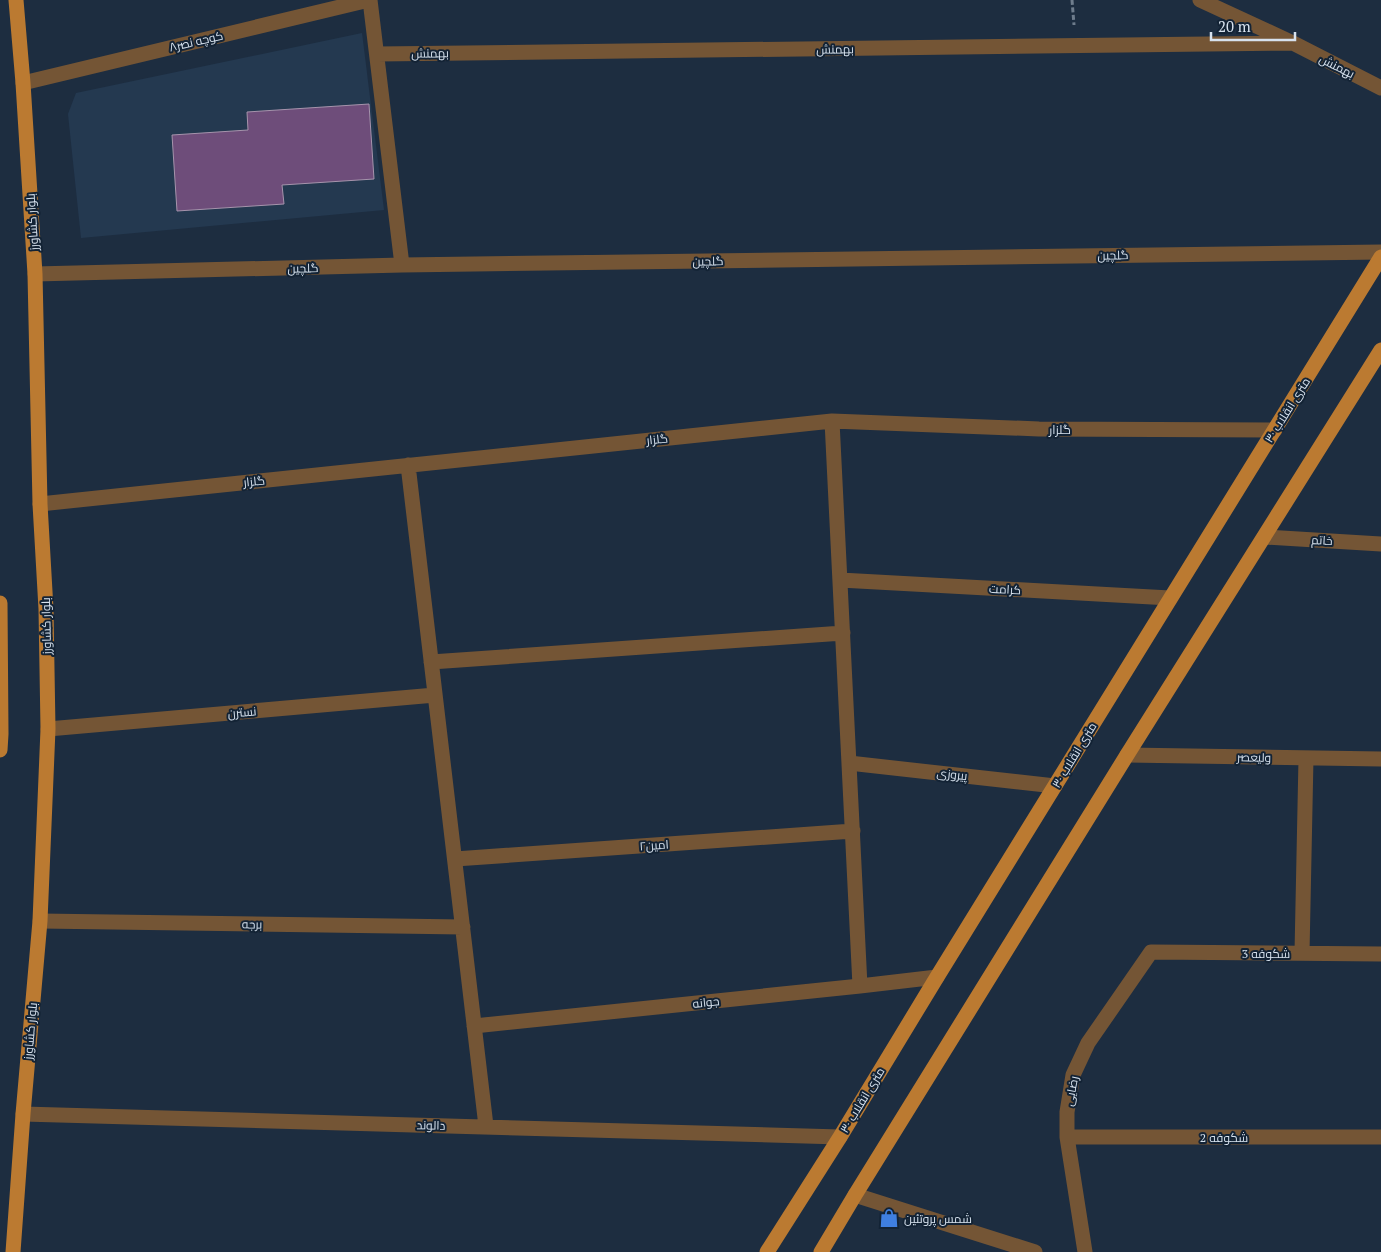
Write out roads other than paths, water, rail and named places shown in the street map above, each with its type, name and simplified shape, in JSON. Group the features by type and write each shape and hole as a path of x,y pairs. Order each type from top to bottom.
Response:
{"main road":[{"name":"بلوار کشاورز","path":"13,1252 40,921 48,729 46,609 40,504 35,274 16,0"},
{"name":"۳۰ متری انقلاب","path":"767,1252 840,1137 1381,257"},
{"path":"821,1252 1127,755 1381,350"},
{"path":"0,603 0,750"}],"street":[{"name":"کوچه نصر۸","path":"23,83 370,0"},
{"path":"370,0 402,265"},
{"name":"بهمنش","path":"1200,0 1293,43 1381,88"},
{"name":"بهمنش","path":"377,54 1293,43"},
{"name":"گلچین","path":"35,274 402,265 1381,252"},
{"path":"832,421 860,986"},
{"name":"گلزار","path":"40,504 832,421 1039,429 1275,430"},
{"path":"408,465 486,1126"},
{"name":"خاتم","path":"1264,537 1381,544"},
{"name":"کرامت","path":"840,580 1170,598"},
{"path":"431,662 843,632"},
{"name":"نسترن","path":"48,729 436,695"},
{"name":"ولیعصر","path":"1127,755 1381,759"},
{"path":"1302,953 1306,758"},
{"name":"پیروزی","path":"849,763 1055,786"},
{"name":"امین۲","path":"455,859 852,831"},
{"name":"برجه","path":"40,921 463,928"},
{"name":"شکوفه 3","path":"1151,952 1381,954"},
{"name":"رضایی","path":"1085,1252 1067,1137 1067,1112 1073,1075 1088,1042 1151,952"},
{"name":"جوانه","path":"474,1026 937,977"},
{"name":"دالوند","path":"23,1114 840,1137"},
{"name":"شکوفه 2","path":"1067,1137 1381,1137"},
{"path":"855,1194 1035,1252"}],"place":[{"name":"شمس پروتئین","path":"889,1218"}]}
